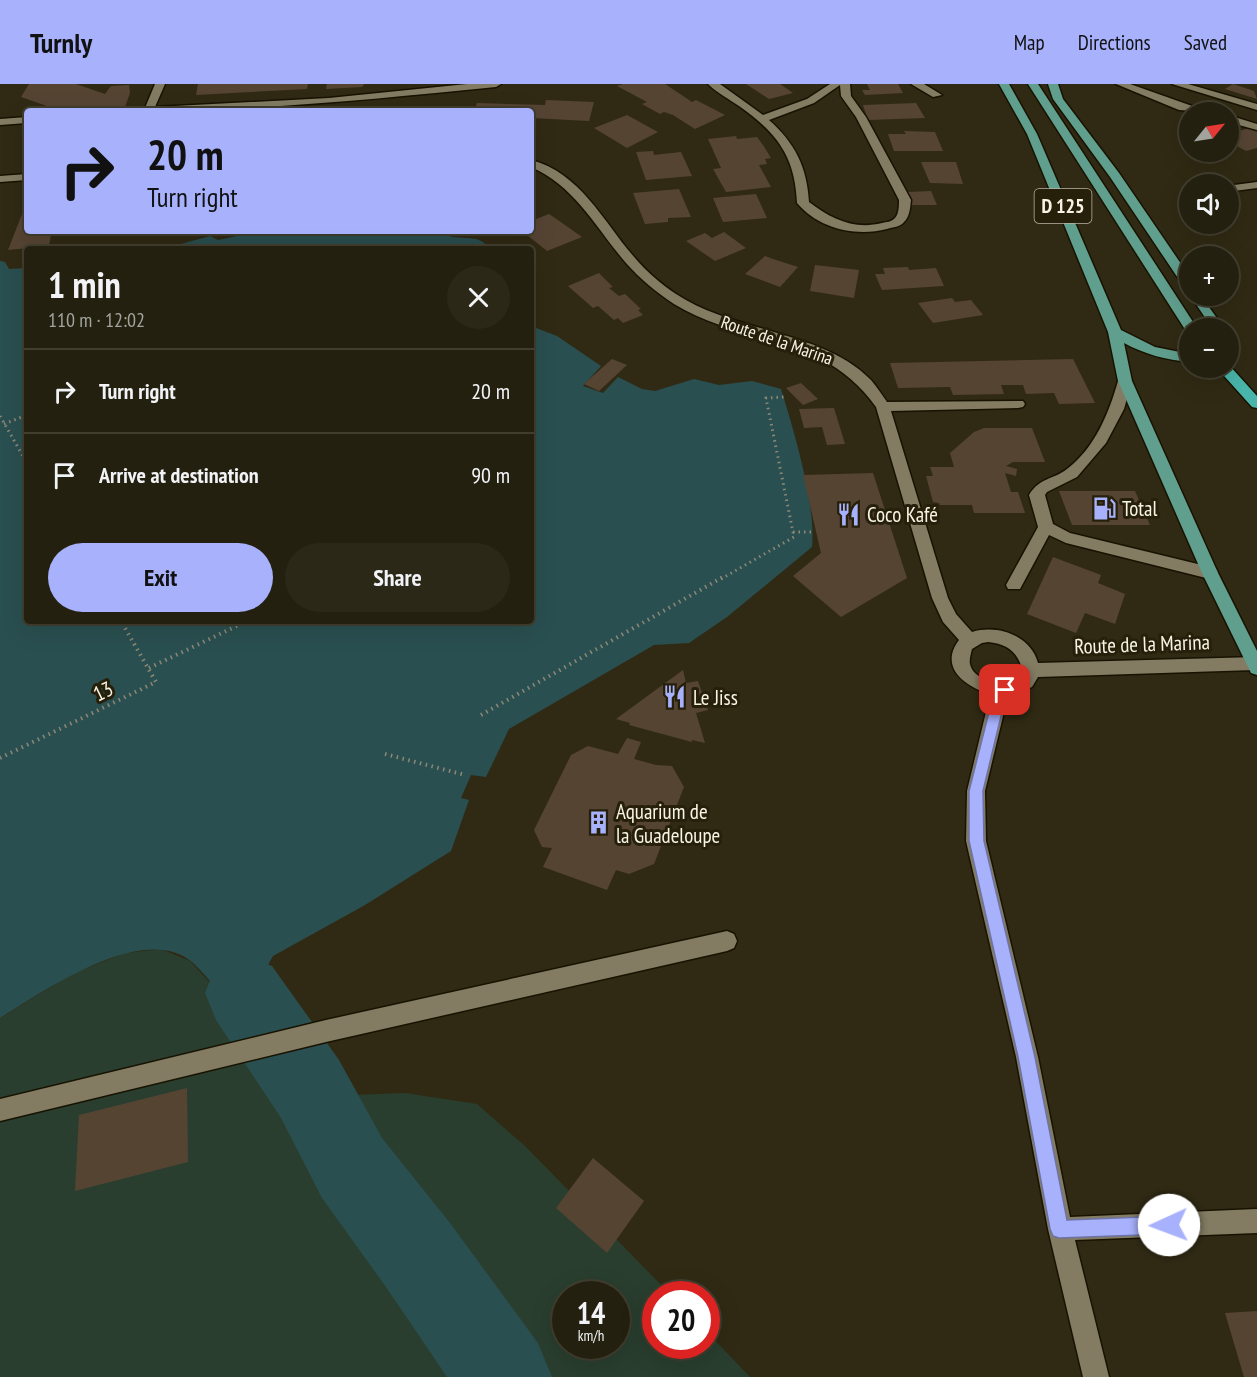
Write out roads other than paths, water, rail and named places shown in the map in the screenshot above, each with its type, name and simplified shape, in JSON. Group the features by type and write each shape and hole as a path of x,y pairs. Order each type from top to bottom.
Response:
{"highway":[{"path":"1233,378 1257,404"}],"main road":[{"name":"D 125","path":"1004,84 1032,134 1115,332"},
{"name":"D 125","path":"1033,84 1185,318"},
{"path":"1053,84 1058,99 1115,176 1179,271"},
{"path":"1115,332 1135,345 1158,354 1179,357"},
{"path":"1115,332 1125,381 1210,573 1256,665"}],"street":[{"path":"150,108 160,84"},
{"path":"189,108 328,101 496,84"},
{"path":"713,84 763,118 778,132 798,160 804,185 803,203 819,217 852,229 878,229 898,222 903,213 905,200 861,117 846,96 845,84"},
{"path":"763,118 789,110 828,91 836,84"},
{"path":"916,84 937,95"},
{"path":"1121,84 1179,106"},
{"path":"1177,84 1257,106"},
{"path":"0,122 24,120"},
{"path":"1239,121 1257,127"},
{"name":"Route de la Marina","path":"534,165 561,179 583,198 625,254 652,283 691,308 726,324 805,347 837,359 860,375 873,389 883,407 940,598 949,618 970,641"},
{"path":"0,179 24,177"},
{"path":"1239,187 1257,185"},
{"path":"1014,585 1046,527 1037,495 1041,488 1072,473 1101,440 1117,409 1125,381"},
{"path":"883,407 1018,404"},
{"path":"1046,527 1066,537 1210,573"},
{"path":"988,636 1009,640 1026,653 1032,670 1024,684 1005,690 985,686 968,675 961,660 964,646 970,641 988,636"},
{"name":"Route de la Marina","path":"1032,670 1256,665"},
{"path":"1005,690 995,712 976,791 976,841 1027,1057 1059,1229 1096,1377"},
{"path":"0,1110 326,1031 727,941"},
{"path":"1059,1229 1257,1221"}],"water":[{"path":"247,234 442,234 477,239 486,246 174,246 210,236 218,240"},
{"path":"0,261 5,262 9,269 24,268 24,624 534,624 534,327 557,336 601,366 583,386 603,393 618,377 642,389 655,391 694,379 719,385 752,381 781,389 798,446 807,489 811,510 812,547 727,617 689,643 654,645 509,729 486,777 471,775 461,798 469,800 451,851 365,905 273,956 264,972 264,986 225,1000 192,962 171,952 147,950 121,955 94,965 67,978 0,1018"}],"waterway":[{"path":"244,993 310,1089 352,1168 418,1255 504,1377"}],"place":[{"name":"Total","path":"1104,508"},
{"name":"Coco Kafé","path":"849,514"},
{"name":"Le Jiss","path":"675,697"},
{"name":"Aquarium de la Guadeloupe","path":"598,823"}]}
